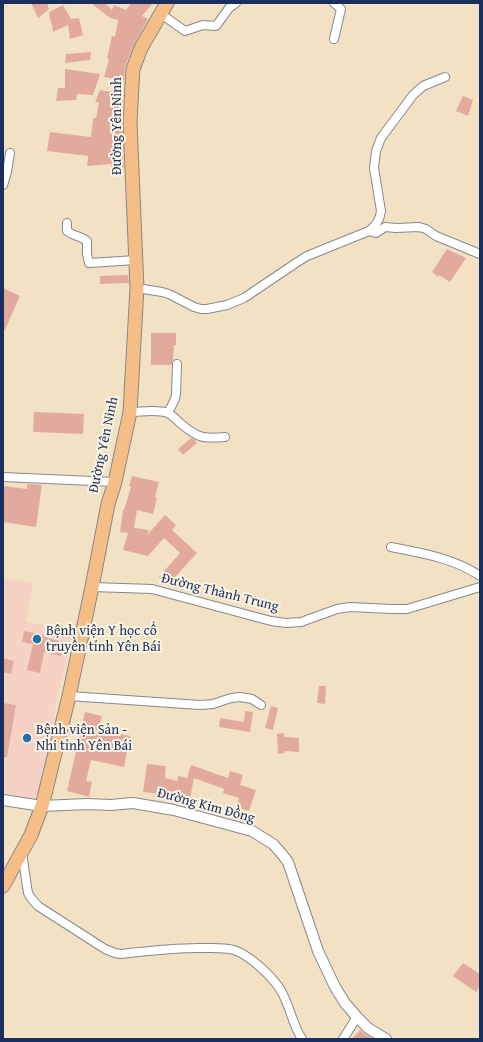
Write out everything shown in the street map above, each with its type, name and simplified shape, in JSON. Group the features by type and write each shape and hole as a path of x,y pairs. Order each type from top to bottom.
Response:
{"main road":[{"name":"Đường Yên Ninh","path":"6,882 31,834 42,806 69,696 108,504 130,412 137,288 130,123 133,69 141,48 164,8"}],"street":[{"path":"164,8 184,31 203,26 216,26 229,8 236,3"},
{"path":"334,3 341,10 334,39"},
{"path":"137,288 169,294 201,309 227,305 244,298 307,256 369,231 376,224 381,211 374,168 376,151 381,138 413,95 424,86 445,77"},
{"path":"3,185 10,153"},
{"path":"67,224 67,231 87,241 89,263 136,260"},
{"path":"369,231 376,233 385,227 419,227 426,229 436,236 480,254"},
{"path":"168,413 176,394 177,364"},
{"path":"130,412 168,413 198,436 210,438 225,437"},
{"path":"3,477 114,482"},
{"path":"390,547 429,555 462,565 480,576"},
{"name":"Đường Thành Trung","path":"92,586 152,589 286,623 301,622 350,607 407,609 480,588"},
{"path":"69,696 200,705 213,704 231,698 240,697 252,699 261,705"},
{"name":"Đường Kim Đồng","path":"3,800 42,806 133,803 199,816 252,831 263,837 273,844 288,862 318,951 335,987 345,1003 357,1017 368,1028 386,1039"},
{"path":"21,852 28,893 33,902 105,949 121,954 174,948 222,948 235,950 246,956 279,987 286,1000 295,1028 302,1039"},
{"path":"344,1039 357,1017"}],"shaded area":[{"path":"3,578 33,583 26,622 74,630 59,689 42,788 33,799 3,793"}],"building":[{"path":"31,3 47,3 49,9 38,18"},
{"path":"91,3 105,3 112,10 114,5 126,10 131,3 153,3 142,16 148,19 125,66 124,80 104,77 109,59 107,59 112,36 115,37 118,20 110,18"},
{"path":"63,5 71,19 79,18 83,35 70,39 68,25 53,32 49,12"},
{"path":"91,52 90,60 65,63 66,54"},
{"path":"65,69 100,74 93,95 77,94 76,100 56,101 58,88 65,88"},
{"path":"100,90 116,93 115,96 123,97 122,155 124,167 112,168 111,164 87,166 88,156 47,151 50,132 91,137 93,118 96,118 99,102 95,102"},
{"path":"463,96 473,100 468,116 456,111"},
{"path":"447,249 466,258 450,282 439,275 438,277 432,272"},
{"path":"128,275 129,283 100,284 100,276"},
{"path":"3,288 20,296 3,334"},
{"path":"151,333 176,333 176,345 174,345 173,360 171,365 151,365"},
{"path":"34,412 84,414 83,434 33,432"},
{"path":"191,438 197,443 183,455 178,449"},
{"path":"132,476 159,482 153,514 137,510 134,528 149,530 147,535 165,515 176,525 172,530 197,553 168,585 159,577 180,553 164,538 148,556 123,550 128,533 120,532 123,510 131,487 129,486"},
{"path":"27,484 42,485 36,527 3,522 3,486 27,489"},
{"path":"24,631 48,636 47,638 64,642 61,656 44,652 40,673 27,670 33,644 22,642"},
{"path":"3,658 14,661 11,674 3,672"},
{"path":"319,686 326,686 325,704 317,703"},
{"path":"3,703 16,705 7,757 3,757"},
{"path":"271,706 278,708 273,730 265,728"},
{"path":"245,711 253,712 250,732 219,727 220,718 244,722"},
{"path":"85,712 102,716 98,730 130,736 124,767 91,760 86,781 92,782 89,797 67,791"},
{"path":"284,733 284,737 299,738 299,752 285,751 285,753 278,754 277,734"},
{"path":"147,764 166,766 165,778 177,781 178,776 187,778 191,765 228,778 230,771 243,775 240,785 256,790 249,811 236,807 239,798 223,793 224,789 194,778 189,803 168,800 169,795 143,792"},
{"path":"463,963 480,974 480,986 476,992 453,976"},
{"path":"360,1030 365,1034 374,1039 352,1039"}],"place":[{"name":"Bệnh viện Y học cổ truyền tỉnh Yên Bái","path":"37,639"},
{"name":"Bệnh viện Sản - Nhi tỉnh Yên Bái","path":"27,738"}]}
